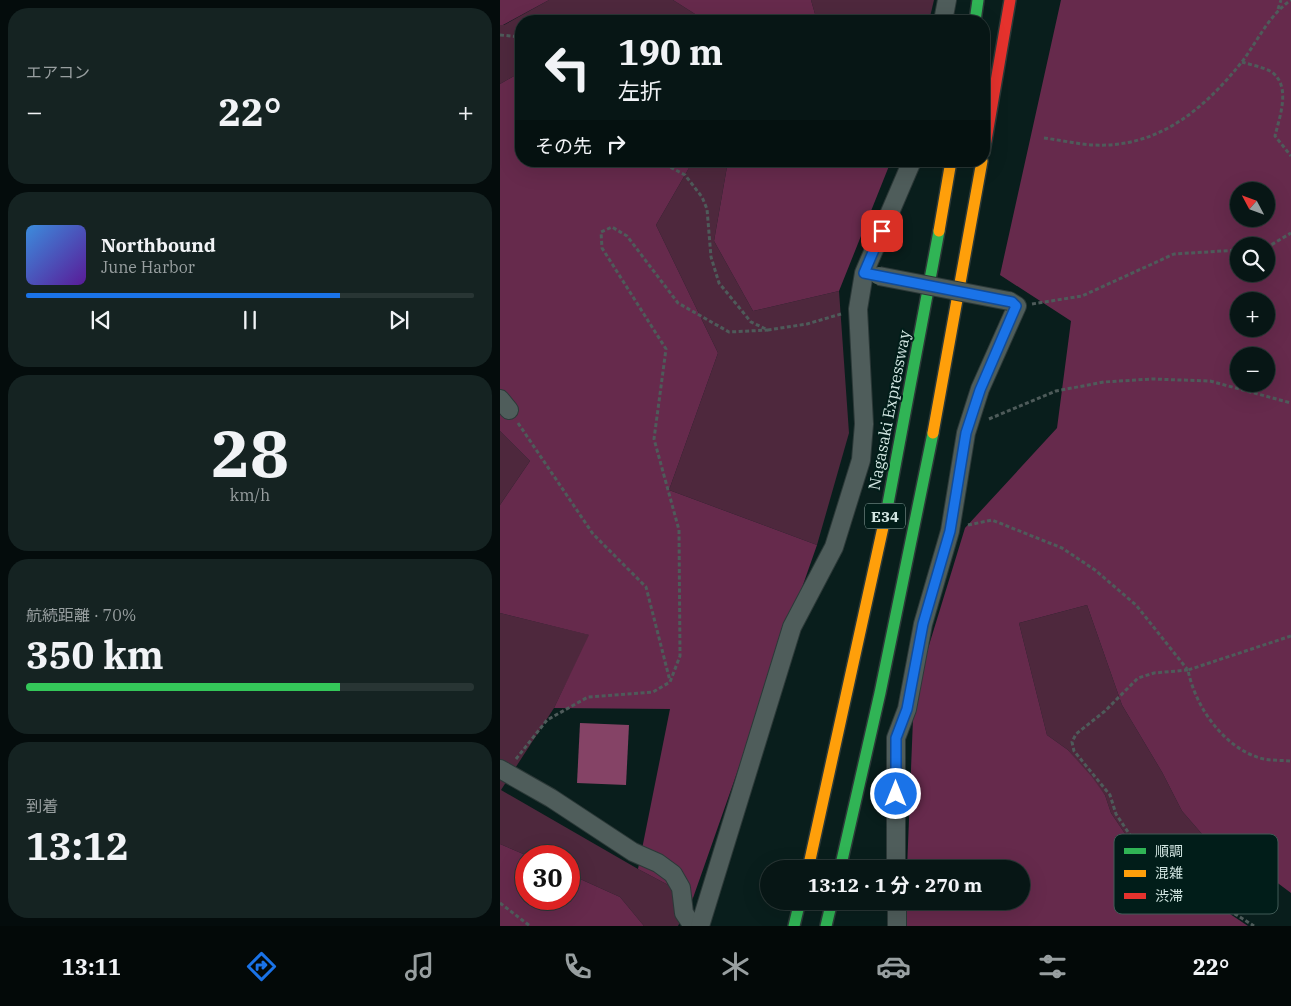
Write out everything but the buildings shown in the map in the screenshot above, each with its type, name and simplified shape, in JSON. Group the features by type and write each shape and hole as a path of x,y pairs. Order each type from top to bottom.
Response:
{"highway":[{"path":"976,15 978,0"},
{"path":"990,117 1010,0"},
{"name":"Nagasaki Expressway","path":"810,860 869,597 906,410 950,167"},
{"name":"E34","path":"842,860 899,603 938,406 981,167"},
{"path":"794,926 798,910"},
{"path":"826,926 830,910"}],"street":[{"path":"945,15 947,0"},
{"path":"700,926 792,627 834,546 861,460 864,424 858,309 910,167"},
{"path":"871,274 1012,304 966,433 950,531 923,624 907,709 896,738 896,860"},
{"path":"503,771 551,798 633,852 658,863 673,874 680,888 684,913 693,926"},
{"path":"896,910 897,926"}],"path":[{"path":"1044,138 1094,145 1136,141 1173,127 1202,107 1242,62 1282,0"},
{"path":"1277,9 1291,0"},
{"path":"500,35 515,36"},
{"path":"1242,62 1272,72 1283,84 1286,96 1275,136 1291,156"},
{"path":"670,167 685,175 702,197 707,209 711,256 719,283 751,322 768,330"},
{"path":"503,771 547,720 588,697 653,692 670,682 680,656 679,530 654,439 666,349 602,248 601,232 612,227 627,236 678,303 729,332 768,330 807,324 858,309"},
{"path":"1275,242 1291,232"},
{"path":"1012,304 1082,296 1174,254 1230,251"},
{"path":"966,433 996,415 1056,391 1104,382 1152,379 1210,381 1291,403"},
{"path":"504,404 593,534 646,587 670,682"},
{"path":"950,531 979,521 992,520 1062,548 1095,570 1136,605 1188,670 1191,683 1218,731 1241,749 1261,758 1291,761"},
{"path":"1129,834 1116,814 1110,795 1074,751 1072,742 1076,734 1105,711 1138,678 1188,670 1291,636"},
{"path":"500,903 530,926"},
{"path":"1235,914 1254,926"}],"shaded area":[{"path":"500,0 549,0 521,15 515,15 515,18 500,25"},
{"path":"549,0 673,0 697,15 522,15"},
{"path":"673,0 811,0 815,15 697,15"},
{"path":"811,0 934,0 930,15 815,15"},
{"path":"1061,0 1291,0 1291,893 1278,883 1278,834 1202,834 1182,811 1162,772 1122,705 1087,605 1019,623 1047,735 1068,750 1092,777 1105,795 1111,813 1125,834 1114,834 1114,914 1230,914 1248,926 905,926 906,910 1030,910 1030,860 907,860 914,694 965,528 1057,428 1071,321 1000,275"},
{"path":"515,19 515,75 500,84 500,25 504,25"},
{"path":"515,75 515,167 690,167 656,225 718,353 669,490 817,545 693,898 638,869 670,709 554,708 589,635 500,613 500,505 530,461 500,431 500,84"},
{"path":"690,167 727,167 714,241 753,311 839,291 849,433 817,545 669,490 718,353 656,225"},
{"path":"727,167 889,167 839,291 753,311 714,241"},
{"path":"500,431 530,461 500,505"},
{"path":"1087,605 1122,705 1162,772 1182,811 1202,834 1125,834 1111,813 1105,795 1068,750 1047,735 1019,623"},
{"path":"500,613 590,635 554,708 501,790 638,869 693,898 678,926 644,926 620,897 580,879 580,845 515,845 515,850 500,844"},
{"path":"580,723 629,725 626,785 577,783"},
{"path":"500,844 515,850 515,910 580,910 580,879 620,897 644,926 500,926"}],"traffic: fast":[{"path":"976,15 978,0"},
{"path":"887,509 939,231"},
{"path":"842,860 880,693 933,433"},
{"path":"794,926 798,910"},
{"path":"826,926 830,910"}],"traffic: slow":[{"path":"939,231 950,167"},
{"path":"933,433 981,167"},
{"path":"810,860 887,509"}],"traffic: jam":[{"path":"990,117 1010,0"}],"route":[{"path":"882,231 864,273 1012,302 1016,306 980,390 966,433 950,531 923,624 907,709 896,738 896,794"}]}
